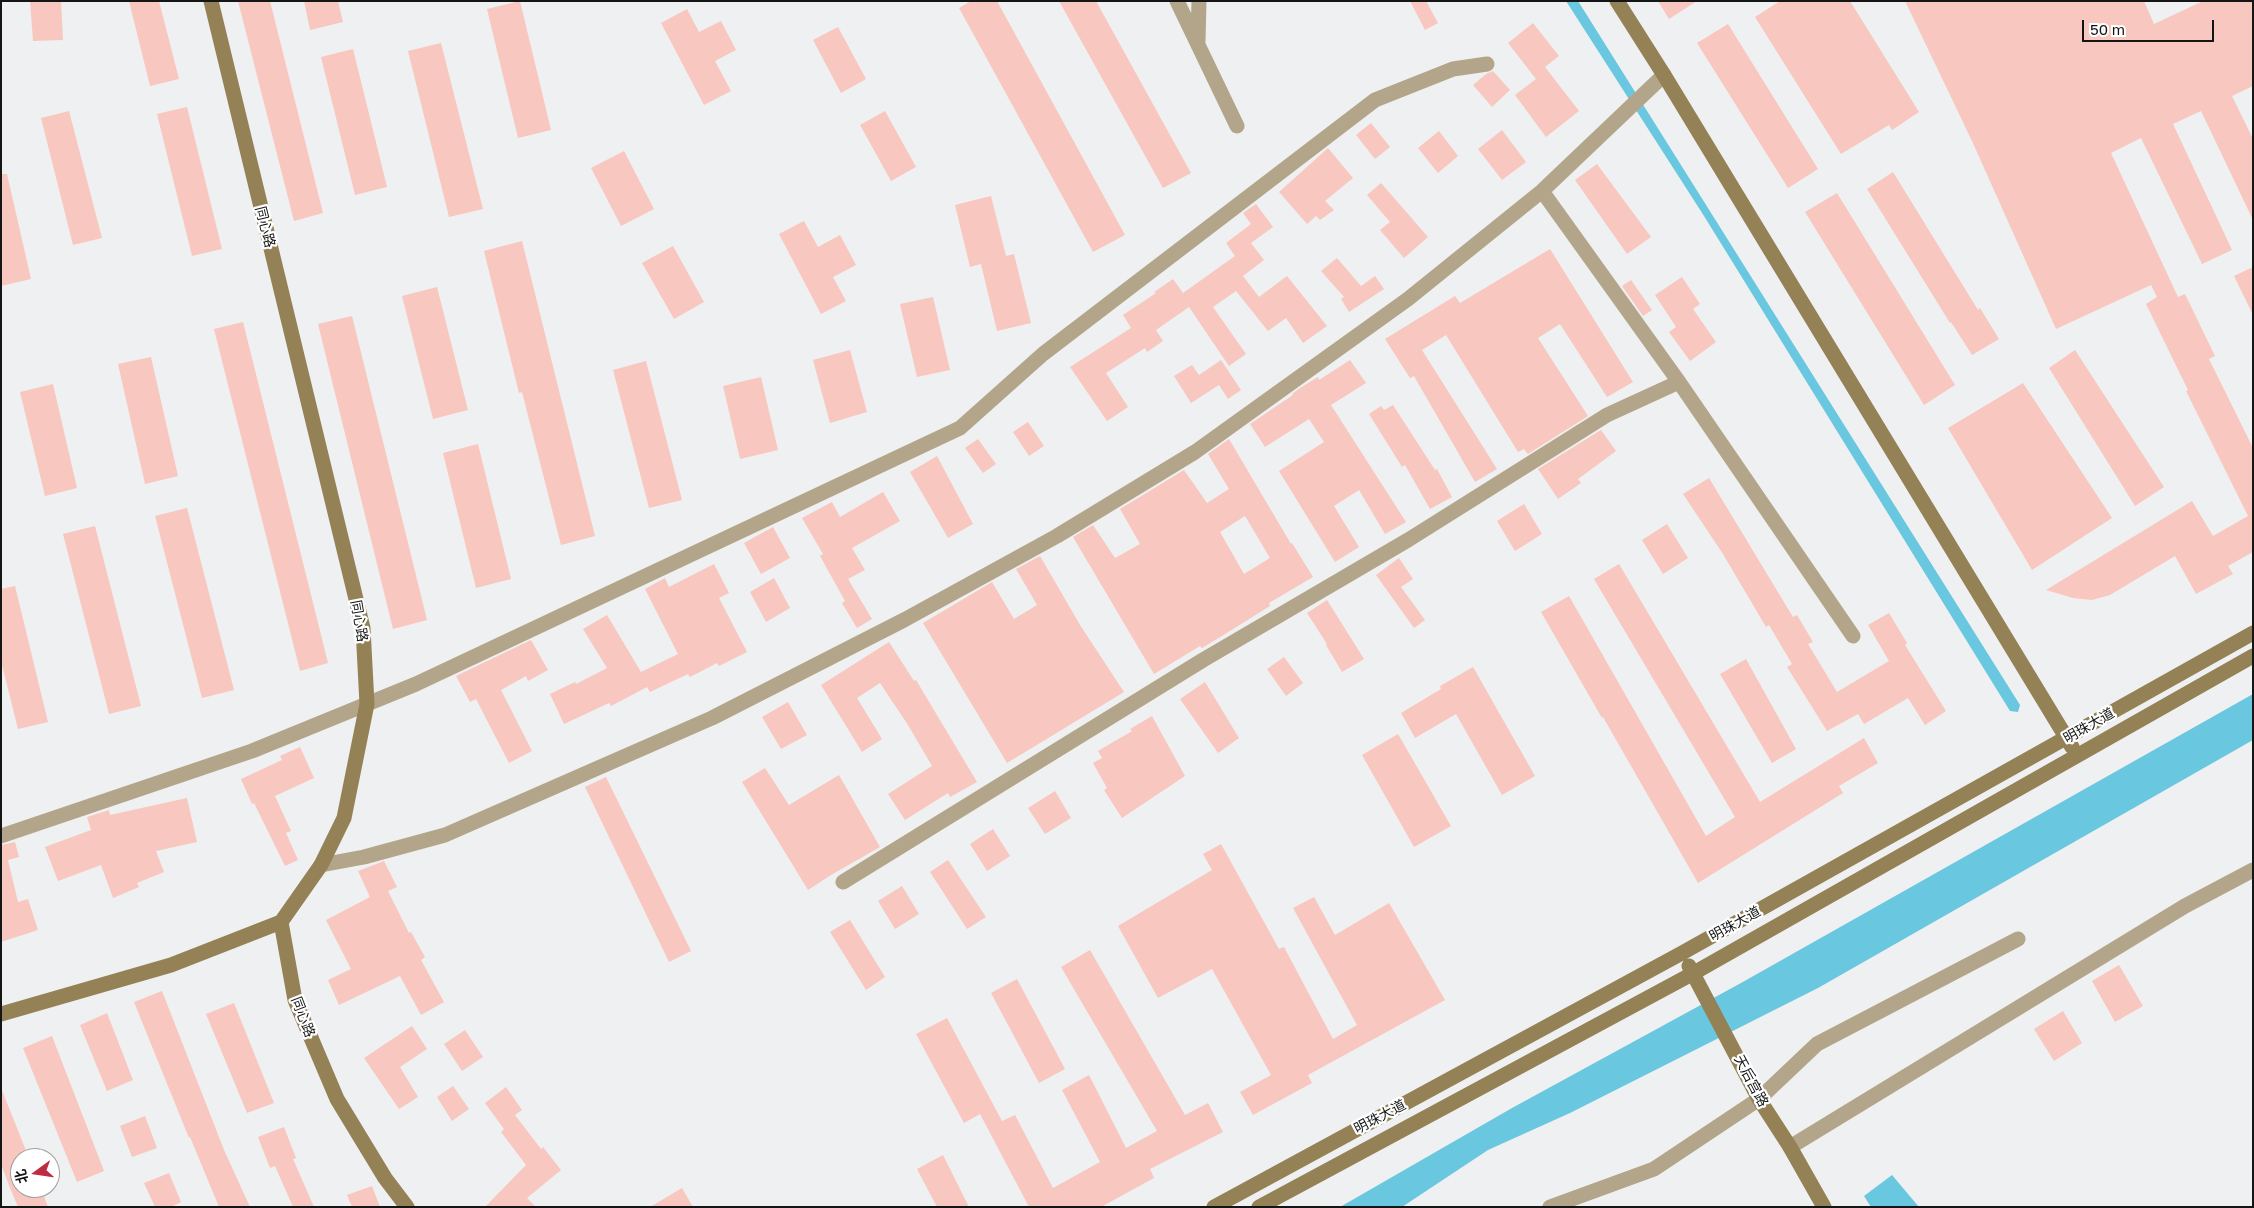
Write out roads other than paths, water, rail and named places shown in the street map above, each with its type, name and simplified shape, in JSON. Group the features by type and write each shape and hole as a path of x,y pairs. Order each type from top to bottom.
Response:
{"street":[{"name":"同心路","path":"211,1 363,628 366,704 344,818 321,865 281,922 295,1000 337,1099 385,1178 407,1207"},
{"path":"1177,1 1237,126"},
{"path":"1198,42 1199,1"},
{"path":"1617,1 1660,79 2078,756"},
{"path":"1,836 252,751 416,684 960,428 1043,354 1376,100 1453,69 1487,64"},
{"path":"321,865 364,857 445,835 712,718 904,620 1057,536 1195,452 1408,299 1542,191 1660,79"},
{"path":"1542,191 1679,382 1853,636"},
{"path":"843,882 1203,660 1408,540 1607,415 1679,382"},
{"name":"明珠大道","path":"1214,1207 1682,953 2067,739 2253,633"},
{"name":"明珠大道","path":"1259,1207 1692,974 2253,656"},
{"path":"1790,1147 2185,906 2253,870"},
{"path":"1,1014 171,965 281,922"},
{"path":"1550,1207 1654,1169 1759,1099 1817,1044 2018,938"},
{"name":"天后宫路","path":"1682,953 1759,1099 1790,1147 1824,1207"}],"water":[{"path":"1566,1 1578,1 2020,705 2018,712 2010,711 1704,216"},
{"path":"2253,694 2253,740 1818,988 1570,1113 1488,1150 1402,1207 1340,1207 1512,1108 1741,983"},
{"path":"1892,1175 1919,1207 1871,1207 1864,1196"}]}
